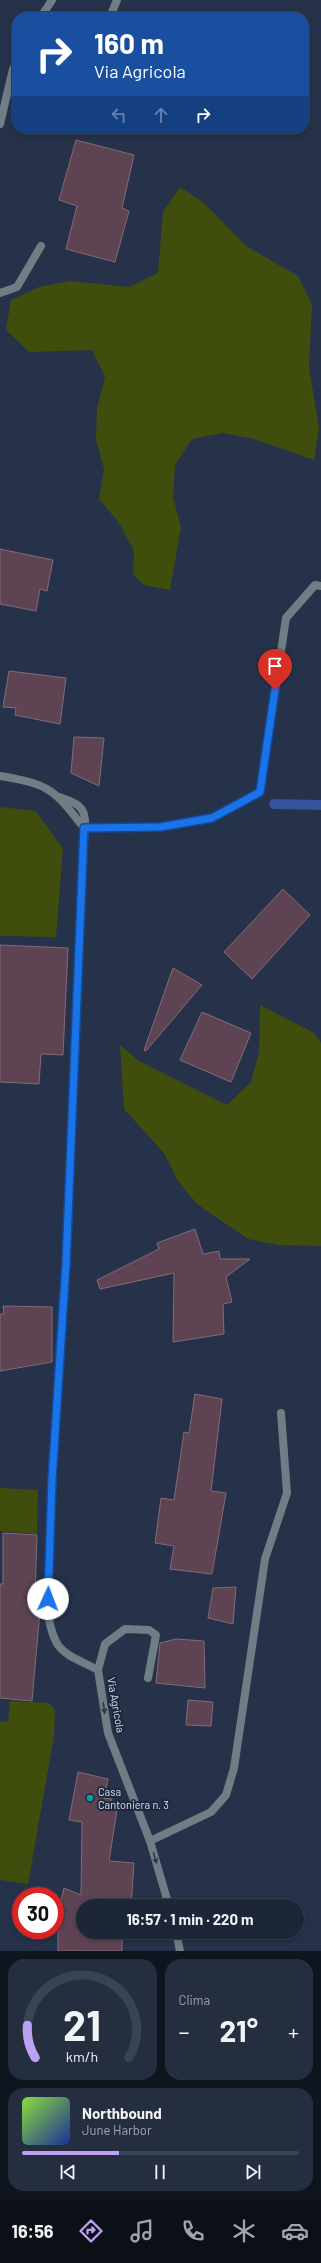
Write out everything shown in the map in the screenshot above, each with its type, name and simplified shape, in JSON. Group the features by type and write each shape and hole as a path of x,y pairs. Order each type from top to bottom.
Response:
{"street":[{"path":"44,12 52,0"},
{"path":"112,12 117,0"},
{"path":"0,124 12,77"},
{"path":"0,294 17,287 41,246"},
{"path":"84,828 160,827 212,818 260,792 286,618 315,585 321,586"},
{"name":"Via Agricola","path":"0,776 32,781 45,787 59,798 79,804 85,812 67,1256 52,1480 48,1614 52,1635 60,1650 98,1670 108,1733 150,1841 166,1899"},
{"path":"150,1841 211,1812 226,1795 234,1768 265,1559 287,1493 281,1413"},
{"path":"98,1670 105,1644 125,1629 149,1630 156,1635 148,1678"},
{"path":"176,1939 180,1951"}],"green space":[{"path":"180,187 204,203 246,246 298,276 312,304 309,367 319,428 314,460 254,439 223,433 192,439 175,465 173,497 181,527 170,590 144,585 133,575 134,551 119,523 99,499 104,469 96,440 97,408 105,377 92,350 29,352 6,330 11,300 39,287 70,281 129,287 158,273 163,212"},
{"path":"0,807 36,811 63,849 56,937 0,936"},
{"path":"260,1005 314,1033 321,1043 321,1246 278,1245 248,1239 197,1204 178,1181 164,1153 124,1109 120,1045 139,1061 227,1105 251,1082 259,1052"},
{"path":"0,1488 38,1490 37,1534 0,1531"},
{"path":"10,1701 49,1703 55,1710 54,1736 28,1884 0,1880 0,1721 8,1722"}],"building":[{"path":"76,140 134,155 122,208 129,211 115,262 66,249 77,206 59,200"},
{"path":"0,549 53,560 47,591 40,589 36,611 0,604"},
{"path":"9,671 66,678 60,724 15,715 16,708 3,707"},
{"path":"74,737 104,738 99,786 71,773"},
{"path":"283,889 310,915 252,979 224,952"},
{"path":"0,945 68,948 63,1055 41,1054 39,1084 0,1082"},
{"path":"173,968 202,985 146,1051 144,1050"},
{"path":"202,1012 251,1033 231,1082 180,1060"},
{"path":"195,1229 203,1254 219,1251 220,1259 250,1259 226,1277 232,1302 223,1304 224,1334 173,1342 174,1273 100,1289 97,1280 159,1249 157,1243"},
{"path":"3,1306 52,1307 52,1362 0,1371 0,1314 4,1314"},
{"path":"195,1394 222,1399 211,1491 226,1493 212,1574 170,1569 174,1546 155,1543 161,1498 174,1500 184,1432 189,1433"},
{"path":"3,1533 37,1535 35,1599 41,1599 32,1701 0,1698 0,1584 3,1584"},
{"path":"236,1587 233,1624 208,1618 213,1588"},
{"path":"176,1639 204,1641 205,1688 156,1683 160,1643"},
{"path":"188,1700 213,1702 211,1726 186,1725"},
{"path":"78,1772 108,1779 104,1798 112,1799 110,1808 117,1810 109,1861 134,1863 131,1899 76,1899 76,1939 122,1939 122,1951 58,1951 58,1939 64,1939 64,1888 81,1895 82,1822 69,1820"}],"waterway":[{"path":"274,804 321,805"}],"place":[{"name":"Casa Cantoniera n. 3","path":"90,1798"}],"route":[{"path":"48,1599 52,1480 66,1264 84,828 160,827 212,818 260,792 275,690"}]}
